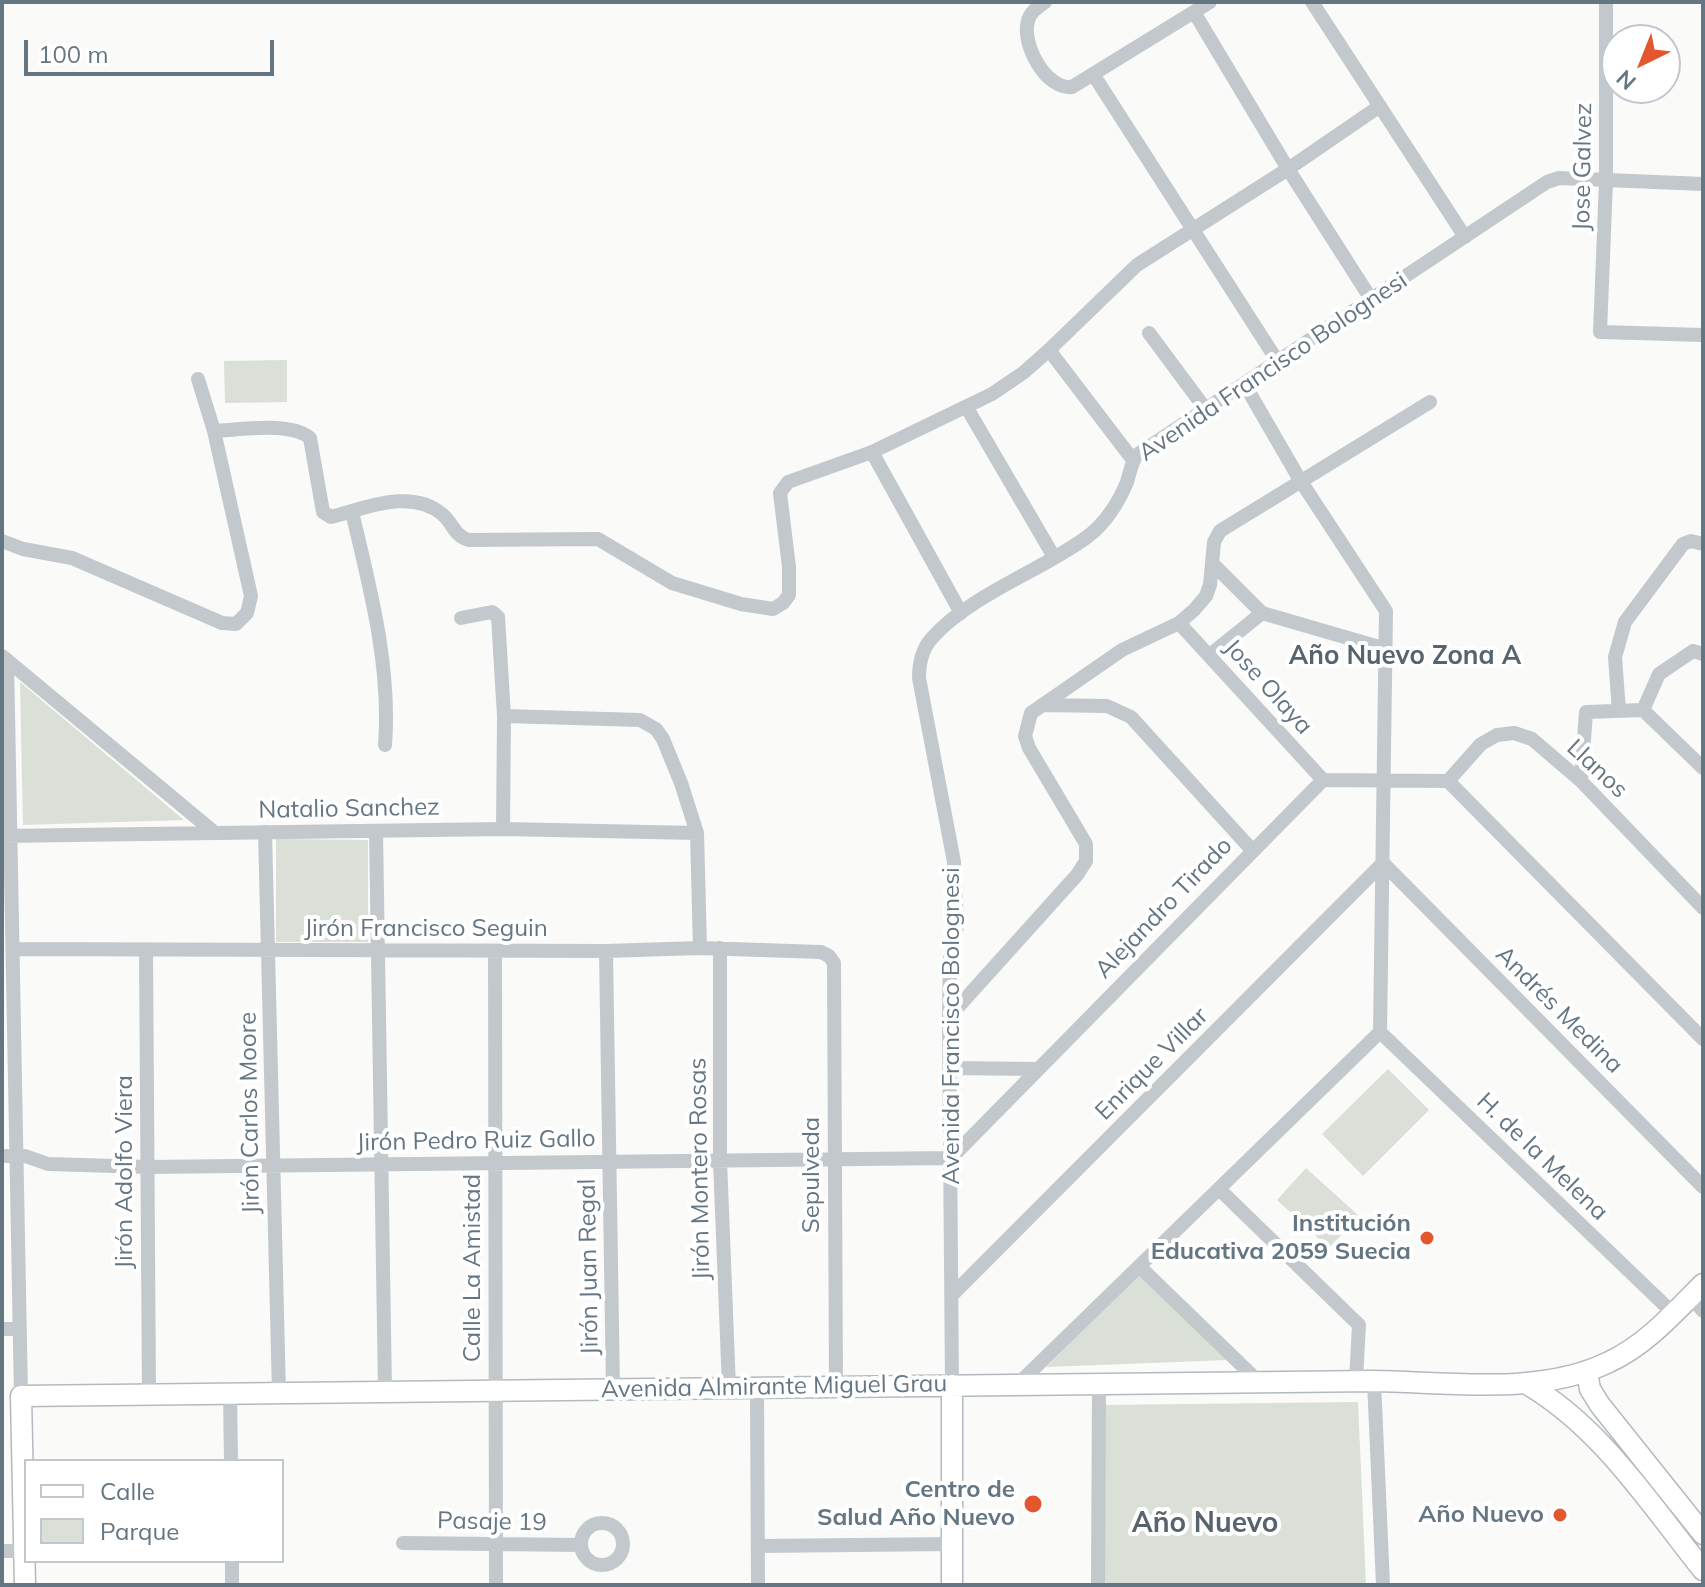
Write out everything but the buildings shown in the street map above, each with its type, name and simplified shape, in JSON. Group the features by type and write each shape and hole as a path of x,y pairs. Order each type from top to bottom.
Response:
{"street":[{"path":"1043,2 1032,13 1026,29 1031,51 1053,83 1064,88 1072,87 1210,2"},
{"path":"1312,2 1465,237"},
{"name":"Jose Galvez","path":"1606,2 1606,181 1600,332 1703,335"},
{"path":"1194,12 1288,169 1371,299"},
{"path":"1093,74 1278,362"},
{"path":"214,431 264,428 302,431 310,438 323,512 331,517 397,501 414,500 442,514 461,538 598,539 672,583 741,604 773,609 789,595 789,567 780,493 782,486 794,478 872,452 967,408 1023,373 1137,265 1380,106"},
{"name":"Avenida Francisco Bolognesi","path":"952,1585 949,1017 950,956 957,927 954,862 919,678 919,663 932,638 961,613 1089,536 1121,497 1133,460 1547,182 1559,178 1703,184"},
{"path":"1149,333 1207,411"},
{"path":"1049,350 1133,460"},
{"path":"2,541 23,549 72,558 222,623 236,624 247,613 251,596 214,431 198,379"},
{"path":"1017,1385 1380,1032 1386,611 1300,480 1245,385"},
{"path":"949,1017 1077,875 1086,861 1086,844 1036,762 1025,736 1031,713 1122,650 1179,623 1206,596 1214,565 1214,542 1220,531 1430,402"},
{"path":"967,408 1054,557"},
{"path":"872,452 961,613"},
{"path":"352,512 379,632 388,708 385,745"},
{"path":"1619,711 1615,657 1625,622 1683,544 1691,541 1703,544"},
{"path":"1214,565 1262,613 1386,649"},
{"path":"461,618 492,612 498,617 504,716 503,829"},
{"path":"1210,655 1262,613"},
{"name":"Jose Olaya","path":"1179,623 1323,780"},
{"path":"1643,710 1659,674 1693,651 1703,654"},
{"path":"4,658 215,833"},
{"path":"4,658 6,836 13,949 9,1156 20,1329 24,1512"},
{"path":"1041,705 1107,706 1131,717 1252,850"},
{"path":"1581,781 1585,714 1588,711 1643,710 1703,768"},
{"path":"504,716 640,720 648,723 663,739 697,833 700,948"},
{"name":"Llanos","path":"1448,781 1481,744 1497,735 1514,733 1532,739 1581,781 1703,908"},
{"path":"1323,780 1448,781 1703,1039"},
{"name":"Alejandro Tirado","path":"951,1158 1323,780"},
{"name":"Natalio Sanchez","path":"6,836 503,829 697,833"},
{"path":"376,831 385,1391"},
{"name":"Jirón Carlos Moore","path":"265,832 279,1393"},
{"name":"Andrés Medina","path":"1383,863 1703,1187"},
{"name":"Enrique Villar","path":"951,1296 1383,863"},
{"name":"Jirón Francisco Seguin","path":"13,949 606,951 720,948 821,952 834,963"},
{"name":"Jirón Montero Rosas","path":"720,948 720,1160 729,1388"},
{"name":"Jirón Adolfo Viera","path":"146,950 149,1394"},
{"name":"Calle La Amistad","path":"495,951 496,1585"},
{"name":"Jirón Juan Regal","path":"606,951 613,1389"},
{"name":"Sepulveda","path":"834,963 836,1387"},
{"name":"H. de la Melena","path":"1380,1032 1674,1314"},
{"path":"950,1068 1038,1069"},
{"name":"Jirón Pedro Ruiz Gallo","path":"9,1156 48,1164 147,1167 951,1158"},
{"path":"1219,1189 1359,1325 1383,1585"},
{"path":"1139,1266 1259,1382"},
{"name":"Avenida Almirante Miguel Grau","path":"21,1396 1365,1381 1527,1384 1587,1372 1611,1362 1637,1346 1699,1297"},
{"path":"2,1329 20,1329"},
{"path":"1587,1372 1590,1389 1600,1405 1703,1534"},
{"path":"1098,1585 1099,1384"},
{"path":"1527,1384 1555,1401 1583,1425 1703,1570"},
{"path":"757,1388 758,1585"},
{"path":"230,1393 231,1459"},
{"name":"Pasaje 19","path":"403,1543 581,1545"},
{"path":"758,1546 952,1544"},
{"path":"2,1551 24,1551"},
{"path":"25,1563 25,1585"},
{"path":"232,1563 232,1585"}],"green space":[{"path":"287,360 287,402 225,403 224,361"},
{"path":"20,682 184,820 23,825"},
{"path":"276,839 368,840 368,942 276,942"},
{"path":"1388,1069 1429,1110 1363,1176 1322,1134"},
{"path":"1306,1168 1359,1216 1329,1248 1277,1200"},
{"path":"1139,1275 1228,1360 1046,1367"},
{"path":"1358,1402 1366,1585 1105,1585 1105,1405"}],"place":[{"name":"Institución Educativa 2059 Suecia","path":"1427,1238"},
{"name":"Centro de Salud Año Nuevo","path":"1033,1504"},
{"name":"Año Nuevo","path":"1560,1515"}],"district":[{"name":"Año Nuevo Zona A","path":"1405,656"},
{"name":"Año Nuevo","path":"1205,1524"}]}
